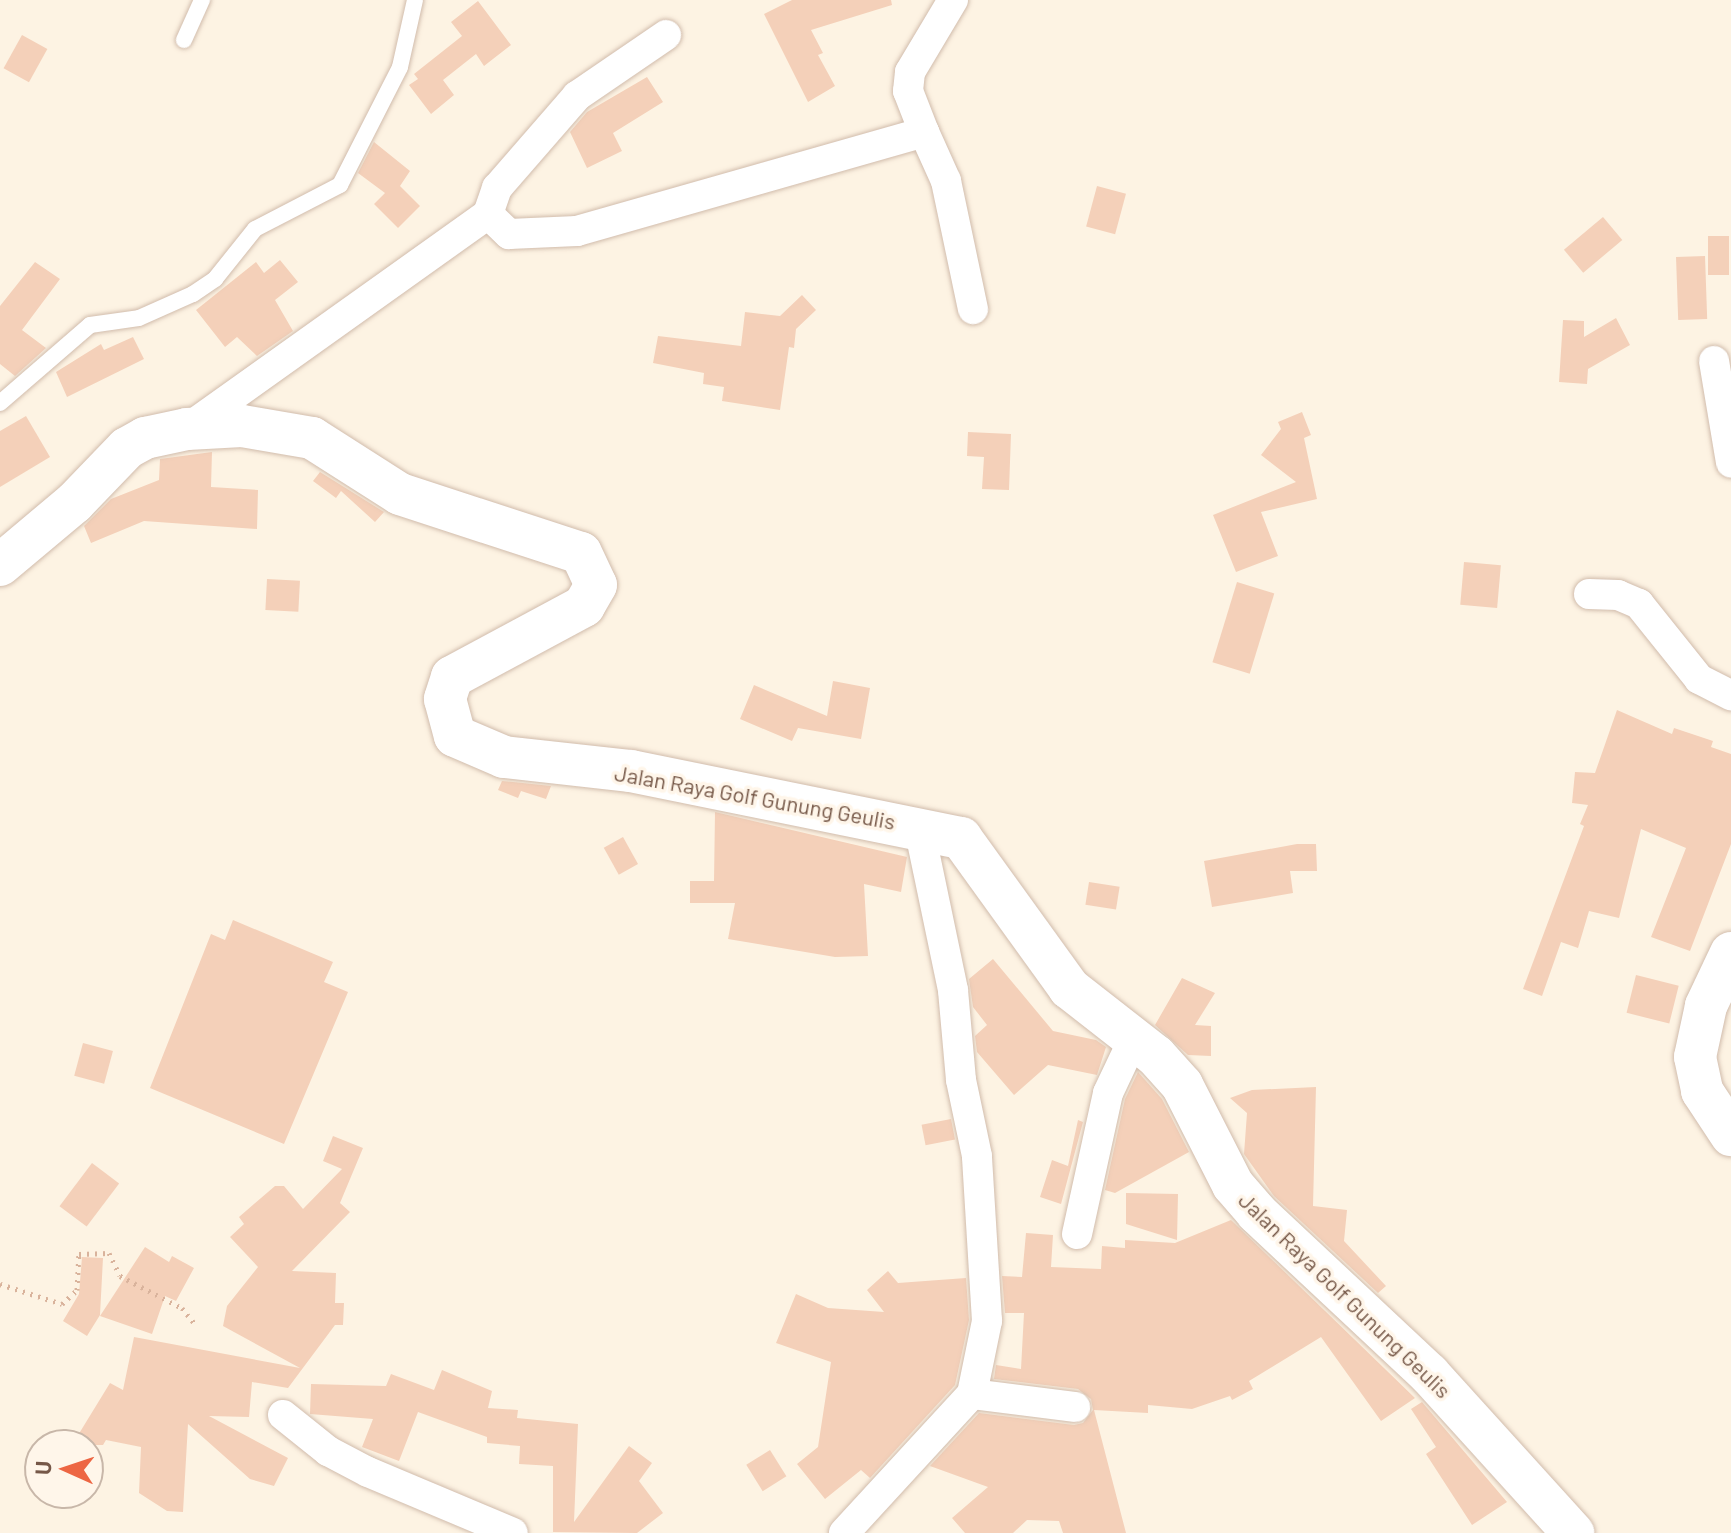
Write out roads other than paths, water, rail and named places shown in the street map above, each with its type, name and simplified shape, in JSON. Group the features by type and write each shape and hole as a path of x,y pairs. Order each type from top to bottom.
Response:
{"main road":[{"name":"Jalan Raya Golf Gunung Geulis","path":"0,565 74,503 127,448 145,438 187,429 242,426 312,438 400,494 549,539 590,563 596,585 584,606 452,677 445,699 448,724 468,746 504,757 631,771 948,831 967,843 1059,976 1134,1038 1182,1085 1233,1185 1257,1213 1429,1374 1573,1533"},
{"path":"1731,953 1706,1006 1695,1057 1702,1091 1731,1135"}],"street":[{"path":"953,0 910,72 908,91 946,181 973,309"},
{"path":"187,429 488,214 505,177 577,96 666,35"},
{"path":"488,214 509,234 577,231 924,132"},
{"path":"1714,361 1731,463"},
{"path":"1589,594 1618,595 1639,604 1699,679 1731,695"},
{"path":"844,1533 972,1394 987,1321 977,1156 961,1080 953,990 919,827"},
{"path":"1077,1234 1108,1093 1134,1038"},
{"path":"972,1394 1075,1407"},
{"path":"283,1415 328,1451 368,1472 513,1533"}],"lane":[{"path":"184,40 202,0"},
{"path":"0,403 48,367 82,330 105,321 139,318 193,294 215,279 255,229 340,185 400,67 415,0"}]}
